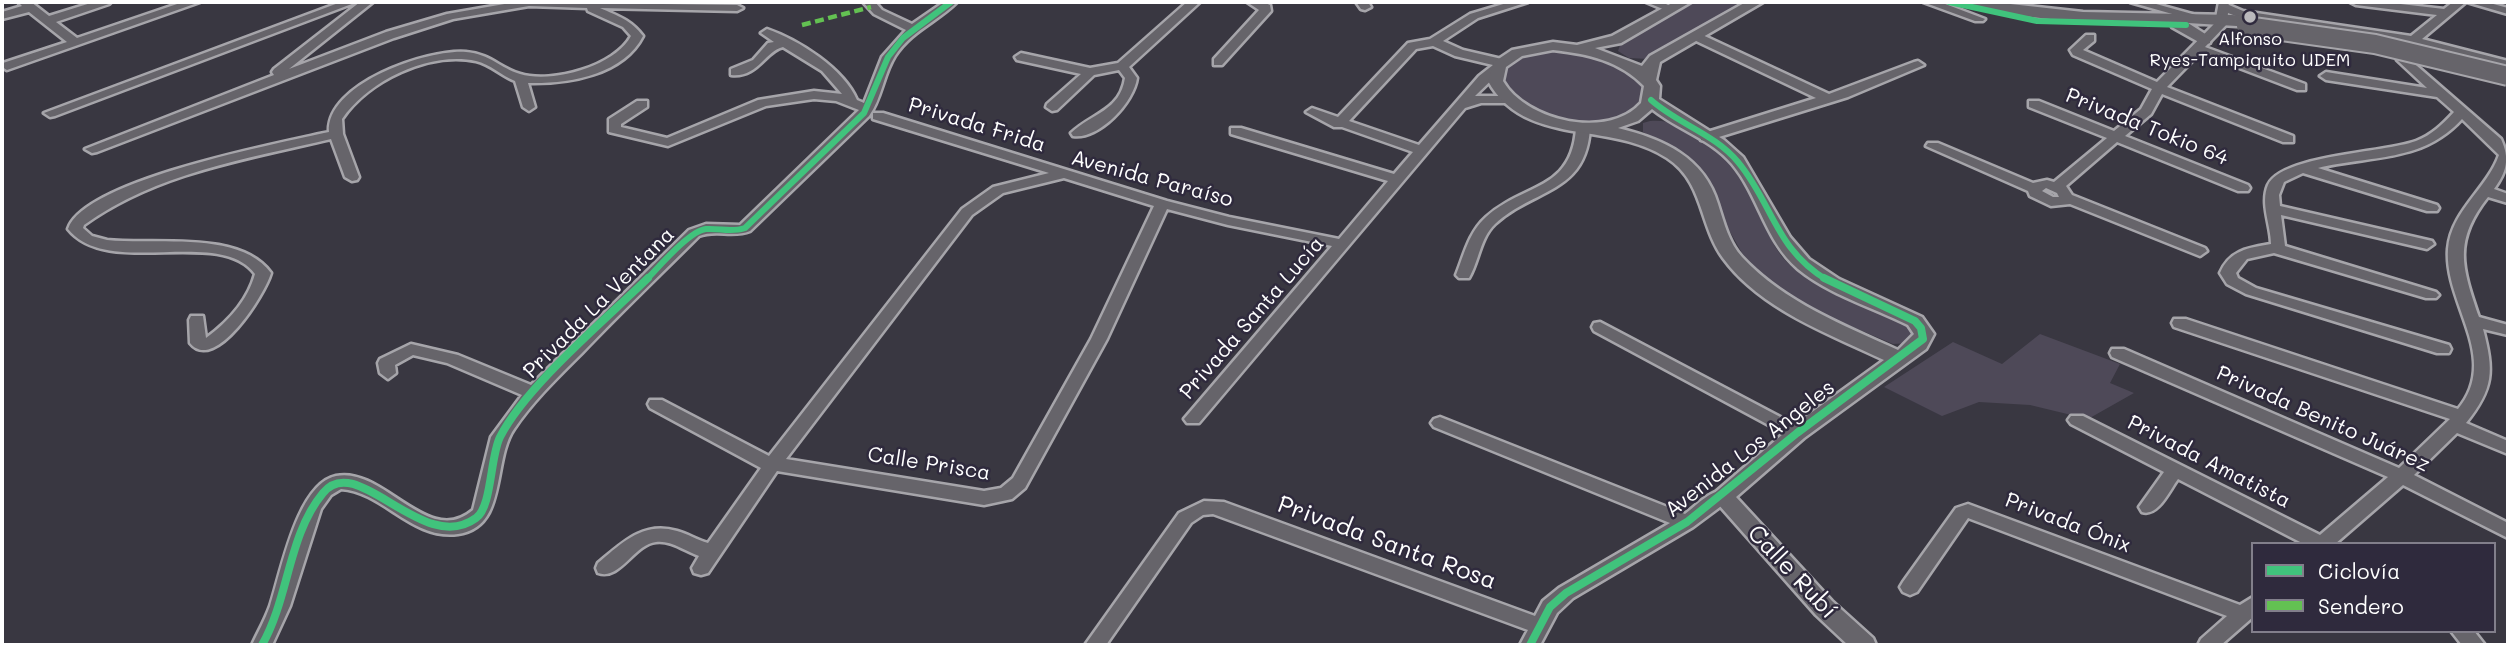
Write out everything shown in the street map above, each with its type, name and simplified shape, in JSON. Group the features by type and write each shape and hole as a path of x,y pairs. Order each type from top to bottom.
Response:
{"main road":[{"path":"1956,2 2041,20 2106,25 2178,24 2222,13 2243,23 2382,40 2508,74"},
{"path":"1972,2 2039,15 2143,9 2204,19 2222,13"},
{"path":"2178,24 2200,44"}],"street":[{"path":"50,20 105,2"},
{"path":"7,66 194,2"},
{"path":"50,113 351,2"},
{"path":"265,82 367,2"},
{"path":"869,2 878,12 915,29"},
{"path":"870,113 888,56 915,29 951,2"},
{"path":"1021,57 1090,72 1122,66 1194,2"},
{"path":"1219,62 1265,11 1266,7 1253,2"},
{"path":"1339,124 1412,46 1434,41 1474,16 1522,2"},
{"path":"1653,2 1670,9"},
{"path":"1343,244 1489,72 1528,50 1593,46 1616,40 1684,2"},
{"path":"1648,82 1649,68 1655,60 1756,2"},
{"path":"1929,2 1979,19"},
{"path":"2356,2 2453,9"},
{"path":"2434,2 2453,9"},
{"path":"2473,2 2508,11"},
{"path":"92,149 414,26 513,3 692,4 737,8"},
{"path":"2,16 27,5 50,20 76,43"},
{"path":"521,79 590,71 621,59 629,52 637,36 634,29 581,5"},
{"path":"2324,542 2458,421 2476,400 2482,387 2484,372 2474,321 2458,273 2457,237 2465,216 2500,198 2506,155 2496,142 2405,64 2404,53 2413,40 2453,9"},
{"path":"2057,187 2146,111 2160,87 2200,44 2222,13 2413,40 2508,65"},
{"path":"642,104 616,119 614,129 664,142 777,100 814,95 850,100 848,92 816,59 767,33"},
{"path":"1696,36 1828,99"},
{"path":"2090,38 2077,52 2194,103 2288,139"},
{"path":"1616,40 1612,48 1620,57 1638,62 1655,60"},
{"path":"1434,41 1459,53 1501,64"},
{"path":"761,60 772,46 785,43"},
{"path":"2200,44 2301,86"},
{"path":"1567,47 1615,58 1634,69 1648,82 1651,89 1651,100 1636,115 1588,127"},
{"path":"735,72 761,60 799,48"},
{"path":"2404,53 2508,82"},
{"path":"352,177 335,134 335,119 349,102 382,80 421,61 468,55 499,64 521,79 529,107"},
{"path":"1501,64 1496,80 1504,100 1515,109 1546,122 1588,127 1640,139 1666,151 1699,178 1721,241 1752,278 1802,313 1898,358"},
{"path":"1651,100 1678,121 1706,137 1828,99 1918,65"},
{"path":"1078,133 1104,118 1126,97 1131,78 1122,66"},
{"path":"1052,107 1090,72"},
{"path":"2326,76 2439,93"},
{"path":"1462,105 1480,99 1504,100"},
{"name":"Privada Frida","path":"850,100 870,113 1064,174"},
{"name":"Privada Tokio 64","path":"2034,104 2243,188"},
{"path":"1312,112 1339,124 1422,151"},
{"path":"2275,248 2278,247 2278,231 2273,209 2274,185 2286,174 2390,152 2427,141 2454,124 2461,112"},
{"name":"Privada La Ventana","path":"262,645 277,622 307,514 326,487 337,482 350,482 426,523 438,526 464,525 484,510 488,472 498,440 533,393 694,233 706,228 744,229 870,113"},
{"path":"1640,139 1637,133 1642,121 1657,118 1678,121"},
{"path":"1464,275 1479,237 1490,221 1540,194 1566,173 1581,152 1588,127"},
{"path":"1236,131 1398,180"},
{"path":"197,320 198,343 202,345 212,341 230,324 262,286 262,273 252,260 214,249 136,248 88,240 78,235 75,229 77,223 119,195 164,178 335,134"},
{"name":"Avenida Los Angeles","path":"1530,645 1550,607 1566,593 1687,522 1797,433 1923,339 1922,328 1908,317 1825,279 1799,261 1780,237 1749,176 1727,150 1706,137"},
{"path":"1933,146 2034,188 2042,184 2057,187 2068,198 2200,250"},
{"path":"2304,169 2432,208"},
{"name":"Avenida Paraíso","path":"701,568 774,462 967,212 998,190 1064,174 1228,221 1343,244"},
{"path":"2034,188 2035,193 2046,201 2061,203 2068,198"},
{"name":"Calle Prisca","path":"656,404 763,462 984,498 1000,497 1010,492 1019,482 1099,339 1162,204"},
{"path":"2273,209 2427,244"},
{"name":"Privada Santa Lucía","path":"1193,419 1343,244"},
{"path":"2431,295 2275,248 2252,251 2237,258 2229,269 2232,281 2251,291 2443,349"},
{"path":"2474,321 2508,330"},
{"path":"2180,323 2458,421 2508,448"},
{"path":"1600,327 1797,433"},
{"name":"Privada La Ventana","path":"388,373 386,363 399,352 411,349 452,359 533,393"},
{"name":"Privada Benito Juárez","path":"2118,353 2399,475 2508,531"},
{"name":"Privada Amatista","path":"2077,420 2318,542"},
{"path":"1440,423 1687,522"},
{"path":"2148,507 2174,471"},
{"name":"Calle Rubí","path":"1722,496 1825,608 1864,645"},
{"name":"Privada Santa Rosa","path":"1096,645 1185,518 1203,507 1218,507 1540,626"},
{"name":"Privada Ónix","path":"1910,587 1962,513 1968,511 2247,609"},
{"path":"605,568 647,534 659,532 698,550 713,551"},
{"path":"2208,645 2247,609"}],"shaded area":[{"path":"1696,2 1747,2 1649,59 1629,58 1618,51 1621,42"},
{"path":"1557,49 1600,55 1622,65 1640,82 1644,91 1643,101 1637,110 1623,118 1600,124 1567,123 1539,115 1506,96 1500,74 1512,62 1525,55"},
{"path":"1668,122 1685,129 1711,144 1730,161 1752,193 1778,251 1796,270 1837,293 1912,327 1915,336 1909,343 1893,344 1796,303 1775,289 1742,253 1721,216 1703,171 1683,155 1643,132 1643,123"},
{"path":"2040,334 2120,364 2110,383 2134,393 2088,419 2030,405 1979,402 1942,416 1884,387 1953,342 2002,364"}],"marked path":[{"path":"802,25 871,7"}],"cycle path":[{"path":"262,645 280,606 304,528 313,506 325,490 338,482 353,483 422,522 441,527 460,527 478,517 484,504 500,437 539,386 694,233 706,229 733,231 745,228 864,113 871,102 888,57 903,38 951,2"},
{"path":"1949,2 2007,17 2066,24 2186,25"},
{"path":"1530,645 1550,607 1566,593 1687,522 1797,433 1923,339 1921,328 1915,321 1832,283 1803,263 1781,238 1754,185 1738,161 1718,143 1651,100"}],"place":[{"name":"Alfonso Ryes-Tampiquito UDEM","path":"2250,17"}]}
